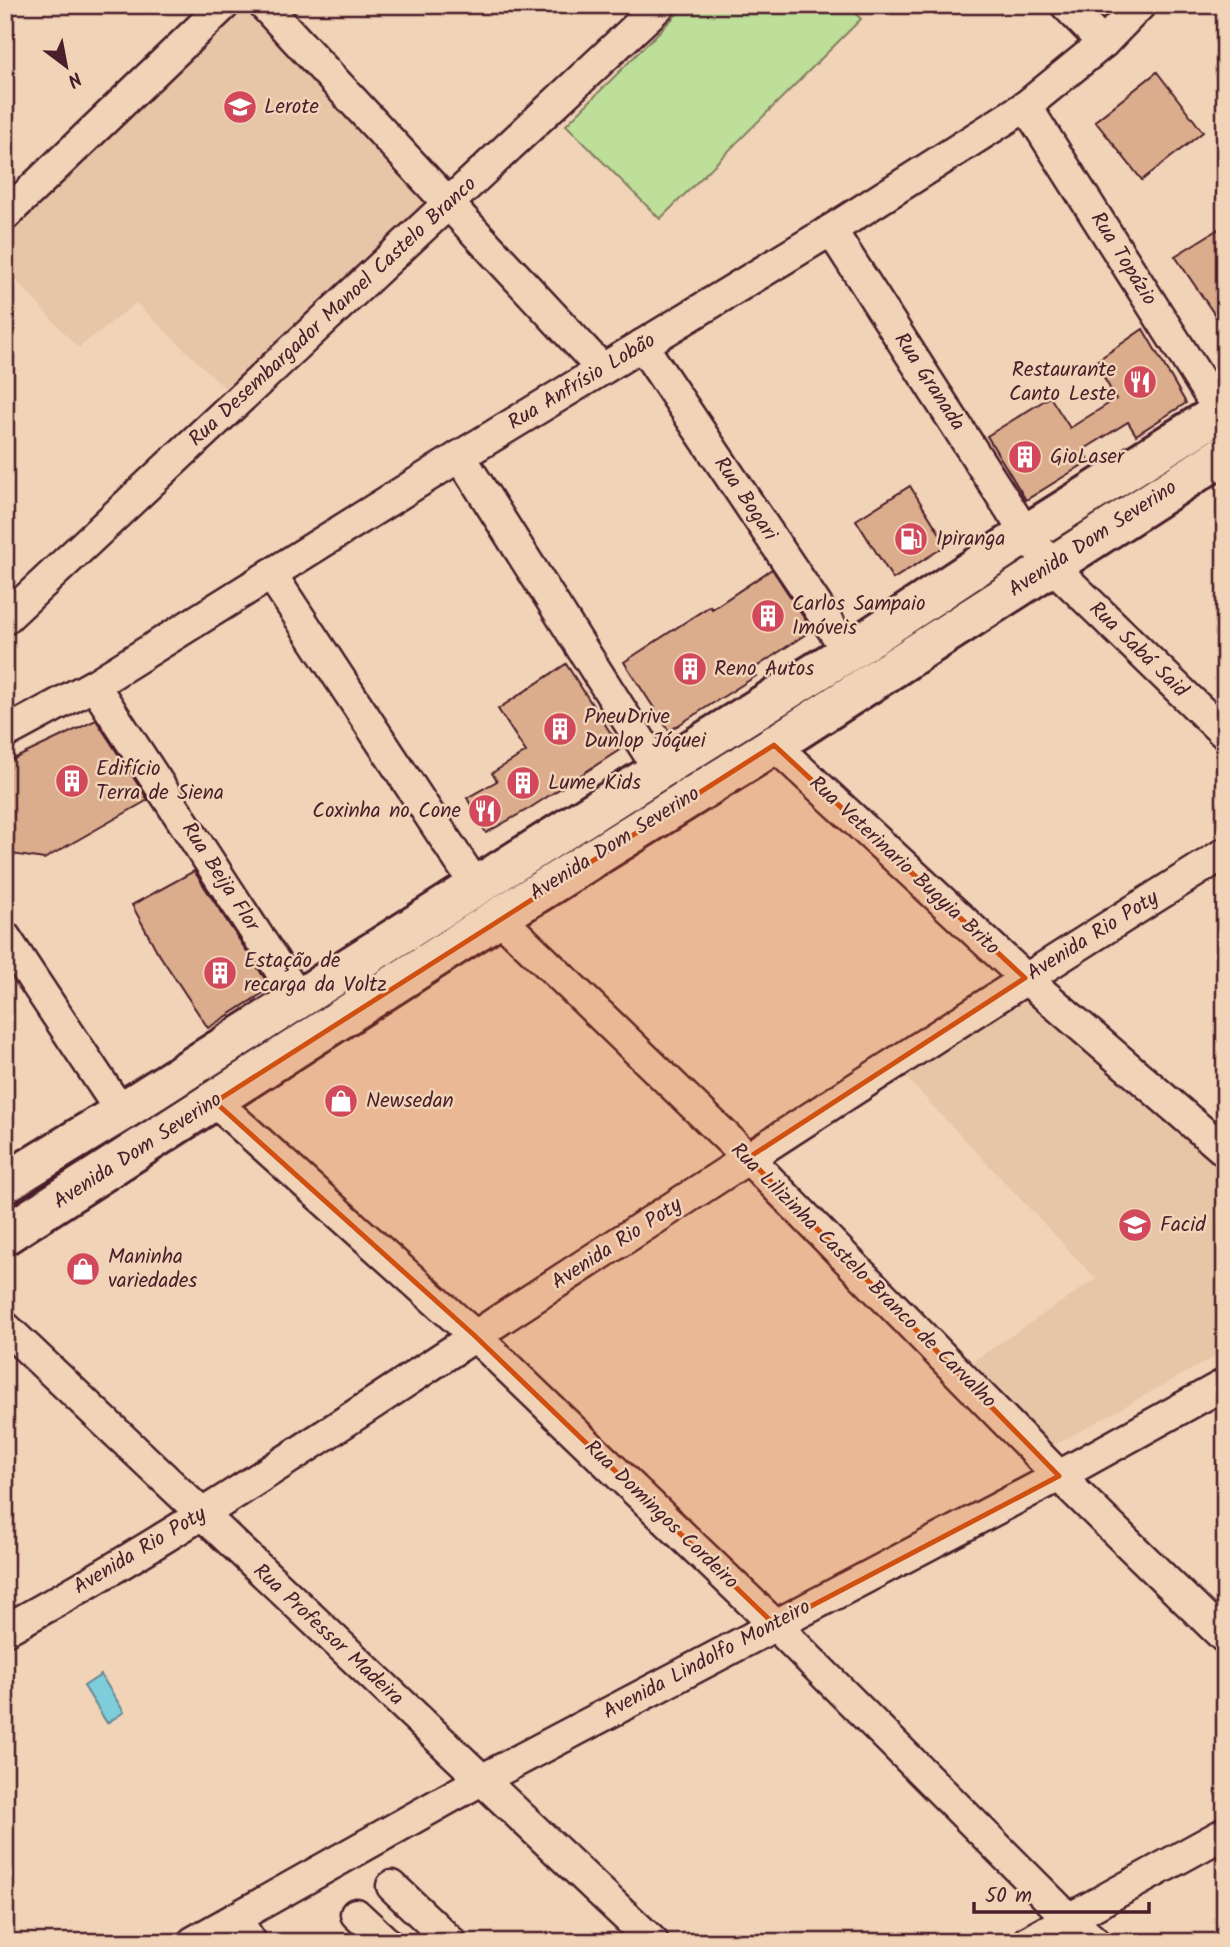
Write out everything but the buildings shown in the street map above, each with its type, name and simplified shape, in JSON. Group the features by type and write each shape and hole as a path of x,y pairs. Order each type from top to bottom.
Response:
{"main road":[{"name":"Avenida Dom Severino","path":"5,1183 848,652 1026,534 1222,411"},
{"name":"Avenida Dom Severino","path":"5,1235 499,916 774,745 1225,454"}],"street":[{"path":"5,215 224,5"},
{"path":"264,5 602,369"},
{"name":"Rua Desembargador Manoel Castelo Branco","path":"5,619 660,5"},
{"path":"1066,5 1103,43"},
{"name":"Rua Anfrísio Lobão","path":"5,733 94,685 460,456 831,230 1026,106 1103,43 1140,5"},
{"name":"Rua Topázio","path":"1026,106 1222,411"},
{"name":"Rua Granada","path":"831,230 1026,534 1052,566"},
{"name":"Rua Bogari","path":"642,345 848,652"},
{"path":"460,456 659,770"},
{"name":"Rua Sabá Said","path":"1052,566 1225,734"},
{"path":"271,574 476,886"},
{"name":"Rua Beija Flor","path":"94,685 299,999"},
{"name":"Rua Veterinario Bugyia Brito","path":"774,745 1025,978 1225,1151"},
{"name":"Avenida Rio Poty","path":"5,1630 201,1515 1025,978 1225,853"},
{"name":"Rua Lilizinha Castelo Branco de Carvalho","path":"499,916 748,1158 1059,1476 1225,1638"},
{"path":"5,937 121,1112"},
{"name":"Rua Domingos Cordeiro","path":"215,1101 475,1336 775,1625 1095,1942"},
{"name":"Rua Professor Madeira","path":"5,1327 653,1942"},
{"name":"Avenida Lindolfo Monteiro","path":"193,1942 243,1930 483,1779 1059,1476 1225,1384"},
{"path":"1027,1942 1225,1833"},
{"path":"392,1886 451,1942"},
{"path":"356,1914 386,1942"}],"highlighted area":[{"path":"774,745 1025,978 748,1158 1059,1476 775,1625 475,1336 215,1102"}],"shaded area":[{"name":"Lerote","path":"247,7 431,208 225,388 136,303 78,348 5,268 5,238"},
{"name":"Facid","path":"1028,993 1225,1170 1225,1351 1053,1446 967,1365 1096,1279 901,1072"}],"green space":[{"path":"686,5 847,5 861,19 660,219 566,125"}],"water":[{"path":"101,1675 124,1712 107,1723 84,1686"}],"place":[{"name":"Lerote","path":"240,107"},
{"name":"Restaurante Canto Leste","path":"1140,382"},
{"name":"GioLaser","path":"1025,457"},
{"name":"Ipiranga","path":"911,539"},
{"name":"Carlos Sampaio Imóveis","path":"768,616"},
{"name":"Reno Autos","path":"690,669"},
{"name":"PneuDrive Dunlop Jóquei","path":"560,729"},
{"name":"Edifício Terra de Siena","path":"72,781"},
{"name":"Lume Kids","path":"523,783"},
{"name":"Coxinha no Cone","path":"485,811"},
{"name":"Estação de recarga da Voltz","path":"220,973"},
{"name":"Newsedan","path":"341,1101"},
{"name":"Facid","path":"1135,1225"},
{"name":"Maninha variedades","path":"83,1269"}]}
